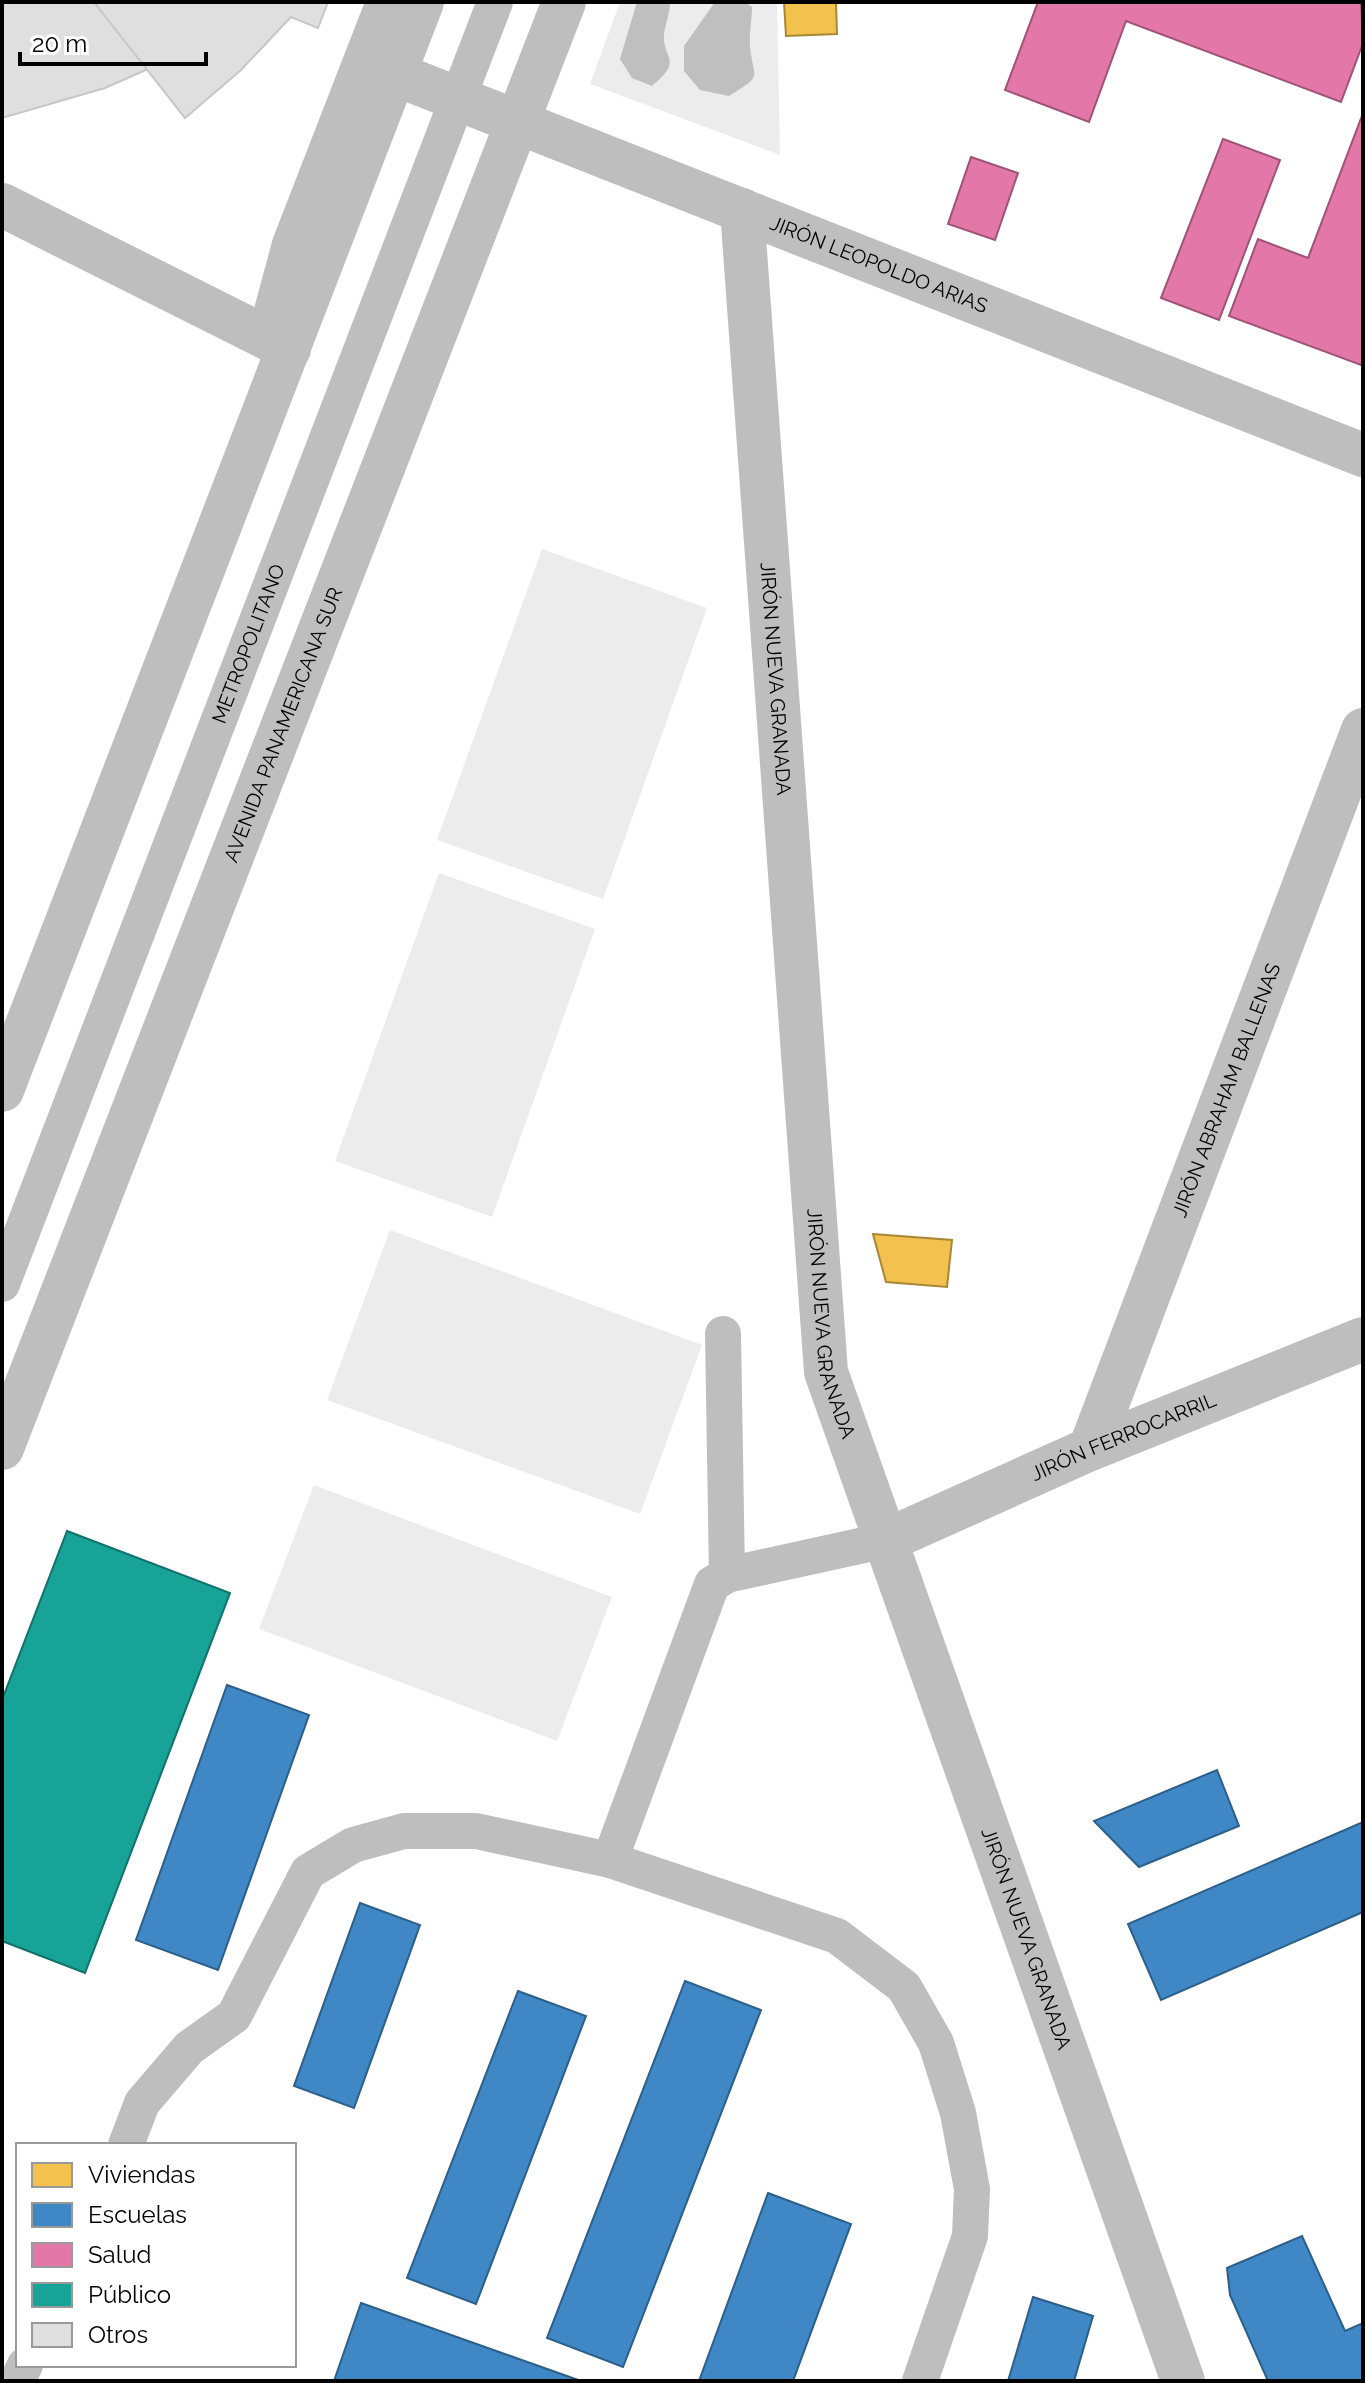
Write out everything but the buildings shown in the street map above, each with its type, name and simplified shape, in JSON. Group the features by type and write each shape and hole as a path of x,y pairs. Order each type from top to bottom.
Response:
{"street":[{"path":"2,1090 277,343 395,74 422,2"},
{"name":"AVENIDA PANAMERICANA SUR","path":"2,1448 564,2"},
{"name":"JIRÓN LEOPOLDO ARIAS","path":"395,74 1363,455"},
{"path":"2,205 277,343"},
{"name":"JIRÓN NUEVA GRANADA","path":"742,210 826,1372 1183,2381"},
{"name":"JIRÓN ABRAHAM BALLENAS","path":"1090,1449 1363,730"},
{"name":"JIRÓN FERROCARRIL","path":"887,1540 1090,1449 1363,1339"}],"lane":[{"path":"277,343 290,244 384,2"},
{"name":"METROPOLITANO","path":"2,1284 495,2"},
{"path":"723,1334 727,1575"},
{"path":"610,1860 704,1597 712,1584 727,1575 887,1540"},
{"path":"127,2143 142,2103 189,2048 234,2016 308,1872 330,1858 353,1845 404,1831 476,1831 610,1860 837,1936 904,1987 936,2043 958,2113 972,2189 970,2236 920,2381"}],"shaded area":[{"path":"620,2 777,2 780,155 590,84"},
{"path":"637,2 670,2 664,35 670,65 652,86 632,78 620,59"},
{"path":"715,2 745,2 752,7 750,41 754,76 748,84 729,96 700,90 684,71 684,46"},
{"path":"542,549 707,608 603,899 437,840"},
{"path":"439,873 595,929 492,1217 335,1161"},
{"path":"390,1230 702,1345 640,1514 327,1400"},
{"path":"314,1485 612,1597 557,1741 259,1629"}]}
